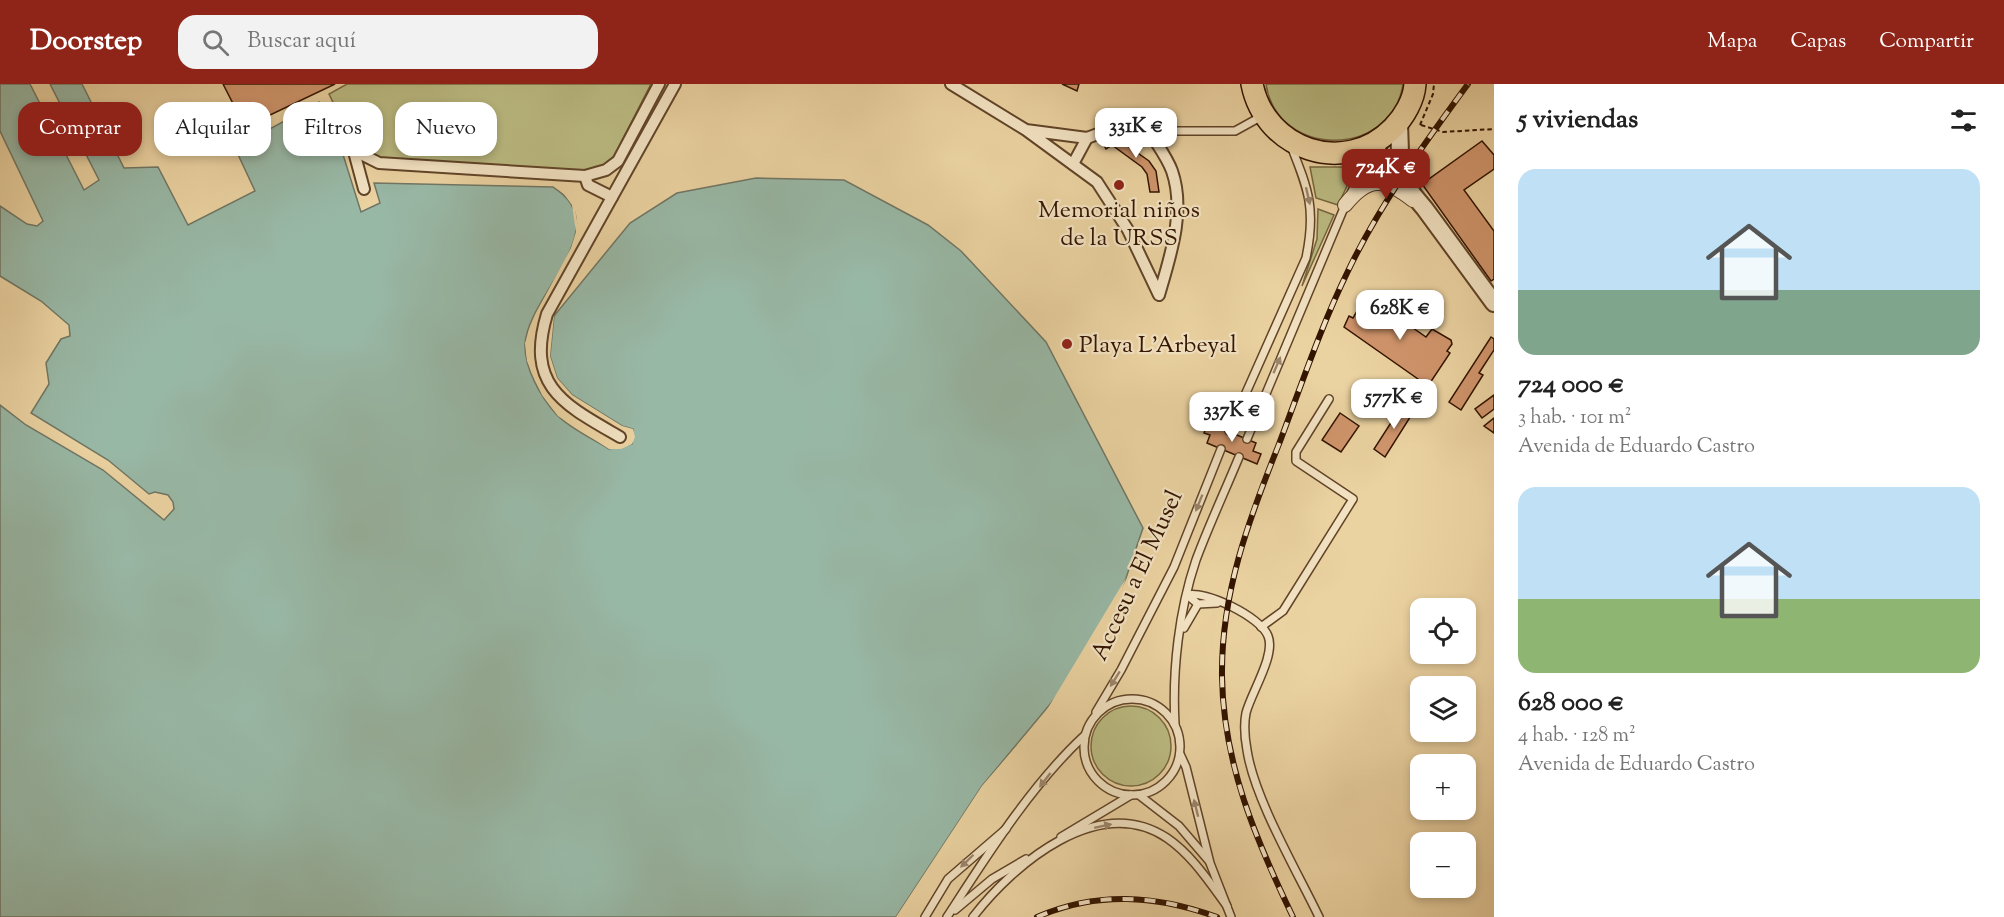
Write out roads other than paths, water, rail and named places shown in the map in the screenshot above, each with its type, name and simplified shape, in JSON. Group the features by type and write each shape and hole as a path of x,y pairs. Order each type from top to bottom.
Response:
{"highway":[{"path":"1252,84 1255,98 1276,131 1289,141 1312,152 1337,154 1370,146 1399,122 1414,92 1415,84"}],"street":[{"path":"364,189 353,148 359,145 365,156 379,163 585,176 606,170 618,161 659,84"},
{"path":"621,437 569,407 553,390 542,367 540,338 548,314 675,84"},
{"path":"951,84 1026,129 1097,182 1128,230 1159,294 1172,252 1176,205 1172,172 1149,131 1119,126 1087,138 1026,129"},
{"path":"1399,122 1400,153 1425,209"},
{"path":"1073,164 1087,138"},
{"path":"1370,146 1425,209 1494,303"},
{"path":"585,176 588,185 612,197"},
{"path":"1345,205 1356,191 1375,182 1389,183 1425,209"}],"lane":[{"path":"1149,131 1235,130 1264,115"},
{"path":"1229,431 1305,258 1312,230 1310,203 1289,141"},
{"path":"1246,439 1345,205 1365,165 1370,146"},
{"path":"1261,627 1283,611 1353,499 1296,461 1296,452 1329,399"},
{"name":"Accesu a El Musel","path":"1084,736 1174,567 1221,449"},
{"name":"Accesu a El Musel","path":"1210,863 1186,766 1180,754 1174,708 1187,595 1196,560 1239,457"},
{"path":"1187,595 1197,592 1218,603 1238,609 1268,634 1269,655 1246,715 1247,750 1259,791 1319,917"},
{"path":"1187,595 1198,604 1218,603"},
{"path":"1181,636 1198,604"},
{"name":"Accesu a El Musel","path":"1092,719 1104,708 1119,700 1137,699 1153,703 1167,713 1176,727"},
{"path":"1084,736 1084,753 1089,769 1100,783 1114,792 1139,795 1156,789 1169,778 1180,754"},
{"path":"947,916 1012,823 1066,753 1084,736"},
{"path":"947,916 992,879 1131,795"},
{"path":"1139,795 1179,826 1210,863 1231,917"},
{"path":"925,917 948,879 978,850 1012,823"},
{"path":"974,917 994,889 1048,846 1086,829 1114,824 1142,827 1167,838 1200,869 1227,906"}],"railway":[{"path":"1293,917 1255,830 1244,800 1228,740 1222,676 1226,615 1232,586 1257,500 1338,292 1388,198 1468,84"},
{"path":"1037,917 1082,903 1127,899 1172,904 1217,917"}],"place":[{"name":"Memorial niños de la URSS","path":"1119,185"},
{"name":"Playa L'Arbeyal","path":"1067,344"}]}
